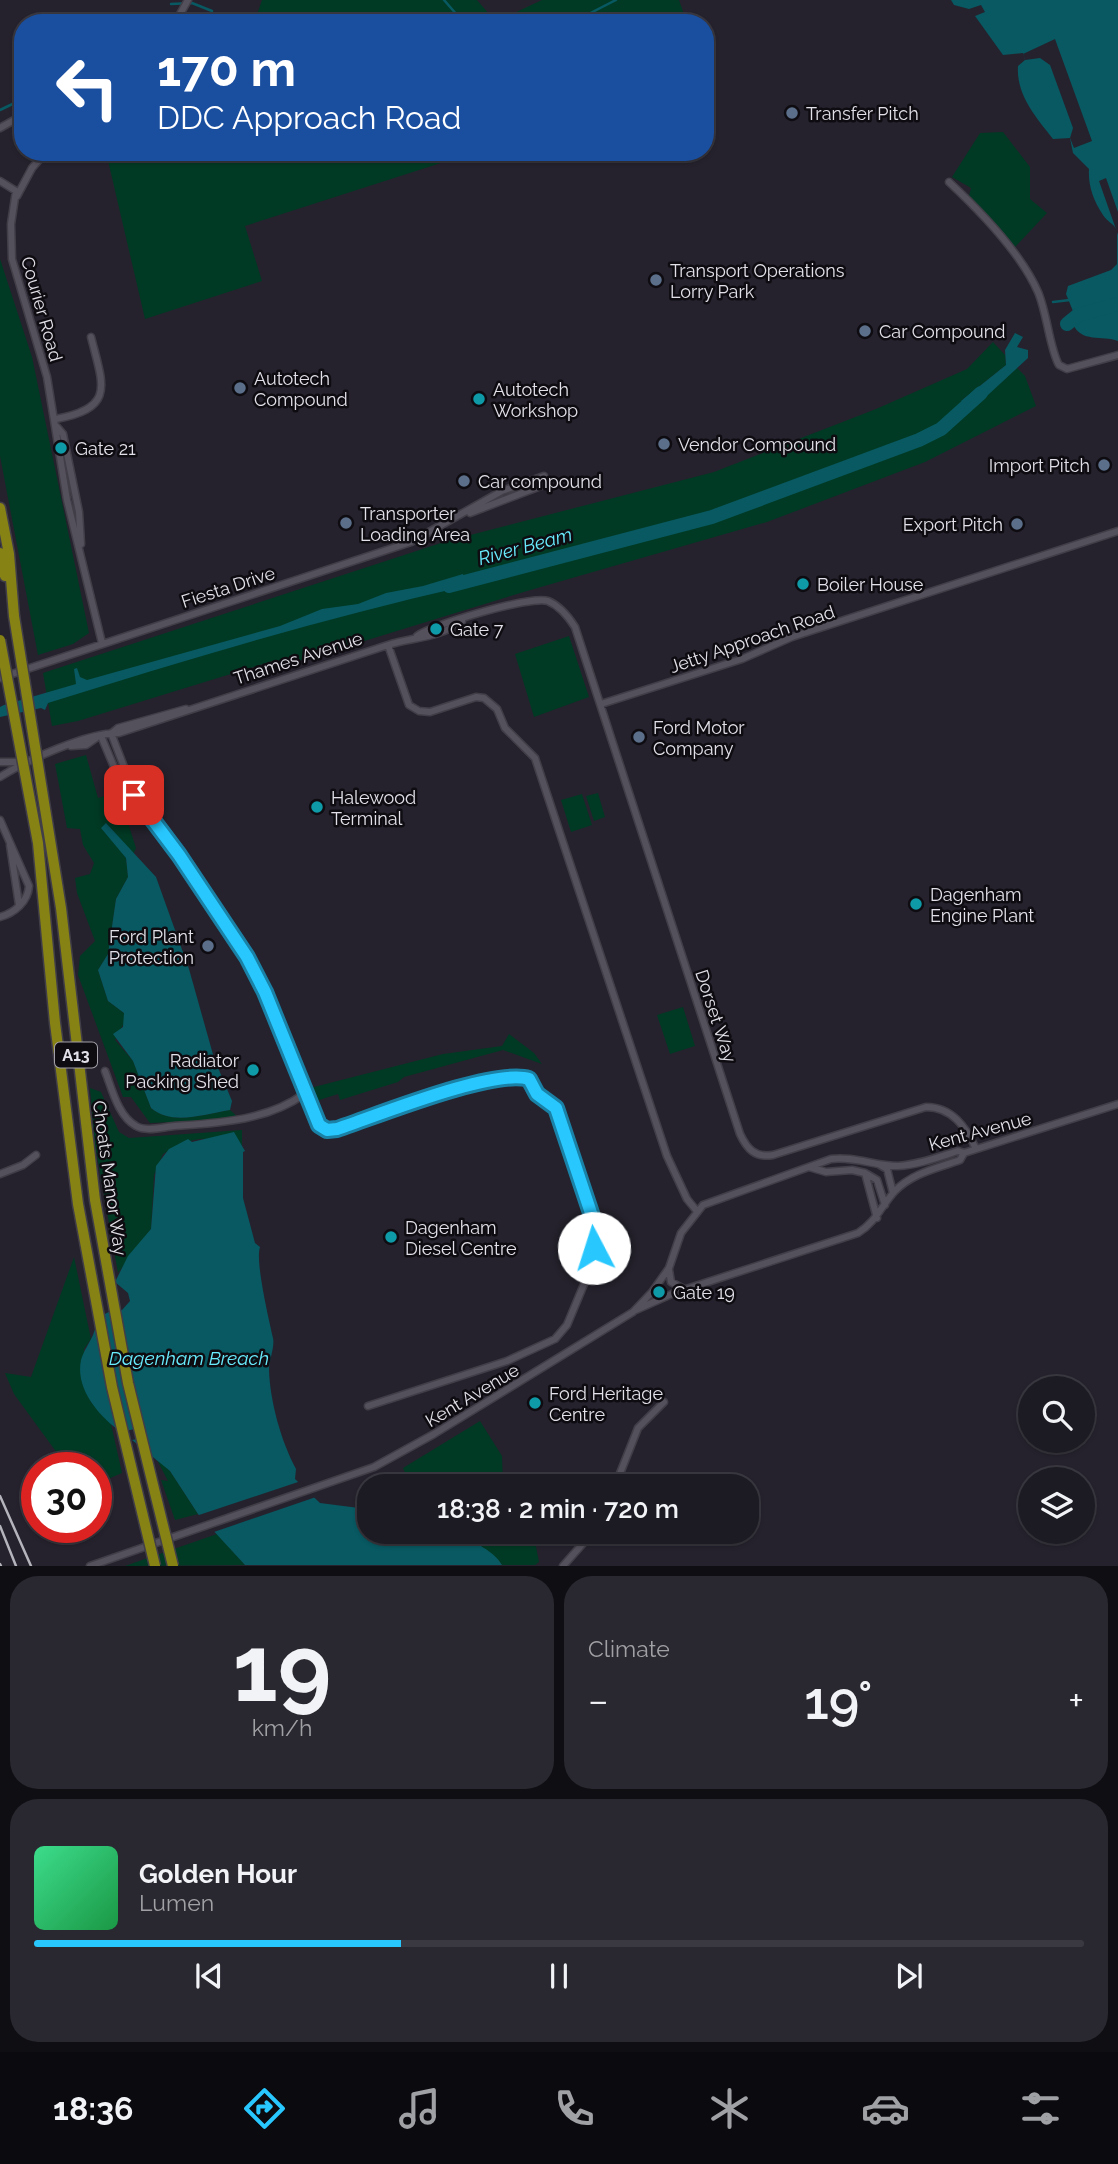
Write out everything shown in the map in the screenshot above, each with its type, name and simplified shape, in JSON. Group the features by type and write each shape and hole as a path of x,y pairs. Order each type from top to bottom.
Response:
{"highway":[{"name":"A13","path":"0,508 9,554 14,616"},
{"name":"A13","path":"0,553 14,616"},
{"name":"Choats Manor Way","path":"14,616 61,908 94,1200 115,1318 153,1492 173,1566"},
{"name":"Choats Manor Way","path":"0,640 38,843 55,1023 78,1204 112,1387 136,1496 155,1566"}],"street":[{"name":"Courier Road","path":"39,161 16,198 11,223 12,259 34,330 56,419 56,447 102,643"},
{"path":"0,181 12,186 16,198"},
{"path":"949,182 981,212 1035,285 1048,317 1059,365 1068,369 1118,355"},
{"path":"56,419 86,412 99,399 101,376 90,337"},
{"name":"Fiesta Drive","path":"0,678 62,655 411,542 462,516 502,491 545,480"},
{"name":"Jetty Approach Road","path":"601,704 730,663 792,637 953,587 1118,531"},
{"name":"Thames Avenue","path":"0,777 24,762 71,746 86,745 99,737 176,709 187,709 417,636 439,634 463,620 517,602 545,600 566,614 582,645"},
{"path":"387,645 409,705 419,711 430,712 476,697 484,698 498,709 505,728 535,758 667,1156 687,1199 696,1210 708,1201 738,1189 807,1167 826,1172 848,1170 865,1173 877,1180 885,1207"},
{"name":"Dorset Way","path":"582,645 740,1134 748,1149 760,1155 773,1155 926,1107 946,1110 957,1119 976,1149"},
{"path":"112,733 126,772 126,783"},
{"path":"99,737 115,771 247,957 265,992 316,1121 331,1130 472,1085 513,1076 529,1079 537,1094 556,1108 593,1219 592,1265 567,1325 555,1339 507,1361 368,1406"},
{"name":"Thames Avenue","path":"0,762 24,762"},
{"path":"0,820 28,880 28,894 16,910 0,917"},
{"path":"105,1071 128,1121 140,1128 193,1126 247,1118 292,1103 304,1094"},
{"name":"Kent Avenue","path":"807,1167 844,1157 880,1165 900,1166 958,1151 964,1153 1118,1104"},
{"path":"633,1312 689,1289 841,1240 864,1229 877,1218 893,1193 910,1179 960,1160 964,1153"},
{"path":"0,1174 30,1161 36,1155"},
{"path":"880,1165 887,1169 893,1193"},
{"path":"865,1173 877,1218"},
{"name":"Kent Avenue","path":"90,1566 313,1490 374,1467 422,1441 633,1312 669,1268 681,1233 696,1210"},
{"path":"669,1268 673,1284 689,1289"},
{"path":"620,1474 638,1428 664,1402"},
{"path":"563,1566 582,1544"}],"green space":[{"path":"262,0 477,0 489,14 257,14"},
{"path":"542,0 679,0 684,14 512,14"},
{"path":"1003,132 1030,167 1030,199 1047,213 1015,247 969,196 971,188 952,177 980,133"},
{"path":"108,161 444,161 245,226 262,281 145,319"},
{"path":"0,259 32,357 89,633 73,644 38,655 0,456"},
{"path":"993,342 1005,355 1006,365 962,400 975,406 1017,368 1025,376 1036,406 925,462 767,522 527,591 273,669 273,661 78,721 52,726 43,673 447,541 714,472 876,409 967,369"},
{"path":"569,636 589,697 534,717 515,654"},
{"path":"86,755 98,798 118,792 136,848 133,855 106,823 126,858 128,877 116,899 108,954 98,970 108,1001 124,1013 124,1023 115,1040 133,1061 151,1108 179,1118 230,1110 240,1119 150,1123 131,1097 123,1097 78,975 80,956 95,941 77,893 75,878 90,874 94,863 83,845 80,829 67,828 55,764"},
{"path":"598,793 605,817 594,821 586,796"},
{"path":"582,794 592,825 571,832 561,800"},
{"path":"683,1007 695,1046 670,1054 657,1015"},
{"path":"509,1034 534,1053 542,1064 503,1050 404,1077 398,1082 340,1100 338,1094 313,1102 310,1088 443,1054 502,1046"},
{"path":"90,1088 101,1092 119,1132 129,1138 242,1130 242,1148 219,1140 201,1139 183,1143 163,1154 154,1175 151,1229 118,1273 95,1145"},
{"path":"74,1257 91,1339 84,1349 91,1402 111,1424 122,1473 112,1477 112,1452 56,1452 14,1394 5,1373 31,1377"},
{"path":"480,1421 502,1456 503,1474 406,1474 403,1468"},
{"path":"156,1458 170,1471 198,1514 175,1520 161,1480 168,1481"},
{"path":"217,1534 245,1565 125,1566"},
{"path":"478,1544 536,1544 539,1562 535,1565 502,1565 494,1555"}],"water":[{"path":"951,0 1118,0 1118,341 1081,334 1073,324 1077,321 1066,294 1068,286 1111,270 1117,264 1117,231 1096,204 1090,187 1089,169 1073,153 1070,138 1053,139 1028,105 1018,77 1018,66 1025,60 1023,53 1003,55 975,16 985,12 981,5 969,9 954,5"},
{"path":"1015,333 1023,337 1017,347 1028,350 1028,358 975,407 961,401 1006,365 1005,350"},
{"path":"463,574 466,586 360,612 203,656 48,703 45,710 41,708 0,717 0,707 4,705 76,684 74,669 77,668 80,677 87,680 280,626 322,609 358,604 386,593"},
{"path":"106,823 156,877 189,969 214,1058 232,1101 230,1110 179,1118 151,1108 133,1061 113,1034 123,1027 124,1013 108,1001 98,970 108,954 116,899 128,877 126,858 101,828"},
{"name":"Dagenham Breach","path":"234,1132 245,1151 243,1198 255,1243 260,1247 261,1277 273,1342 269,1370 272,1395 281,1434 296,1469 295,1479 320,1503 357,1508 357,1544 479,1544 502,1565 245,1565 198,1514 170,1471 132,1440 146,1437 144,1427 121,1432 90,1401 82,1381 81,1360 103,1316 122,1310 130,1301 128,1293 115,1282 128,1256 151,1229 156,1166 169,1149 188,1139 192,1142"}],"pier":[{"path":"1055,39 1092,141 1074,148 1070,138 1073,128 1050,65 1040,58 1025,60 1023,54"},
{"path":"1106,178 1118,212 1118,235 1099,181"},
{"path":"301,1481 316,1497 211,1533 196,1516"}],"waterway":[{"path":"444,0 456,14"},
{"path":"589,14 616,0"},
{"path":"171,4 192,3 212,11"},
{"path":"0,110 14,103"},
{"path":"1053,302 1070,300"},
{"name":"River Beam","path":"1067,324 1078,315 1118,304"},
{"name":"River Beam","path":"449,586 712,517 919,440 941,429 981,393"}],"railway":[{"path":"0,1496 31,1566"},
{"path":"0,1526 16,1566"}],"place":[{"name":"Transfer Pitch","path":"792,113"},
{"name":"Transport Operations Lorry Park","path":"656,280"},
{"name":"Car Compound","path":"865,331"},
{"name":"Autotech Compound","path":"240,388"},
{"name":"Autotech Workshop","path":"479,399"},
{"name":"Vendor Compound","path":"664,444"},
{"name":"Gate 21","path":"61,448"},
{"name":"Import Pitch","path":"1104,465"},
{"name":"Car compound","path":"464,481"},
{"name":"Transporter Loading Area","path":"346,523"},
{"name":"Export Pitch","path":"1017,524"},
{"name":"Boiler House","path":"803,584"},
{"name":"Gate 7","path":"436,629"},
{"name":"Ford Motor Company","path":"639,737"},
{"name":"Halewood Terminal","path":"317,807"},
{"name":"Dagenham Engine Plant","path":"916,904"},
{"name":"Ford Plant Protection","path":"208,946"},
{"name":"Radiator Packing Shed","path":"253,1070"},
{"name":"Dagenham Diesel Centre","path":"391,1237"},
{"name":"Gate 19","path":"659,1292"},
{"name":"Ford Heritage Centre","path":"535,1403"}],"route":[{"path":"134,795 179,855 247,957 265,992 304,1094 319,1125 327,1130 337,1129 472,1085 513,1076 529,1079 537,1094 556,1108 593,1219 594,1248"}]}
